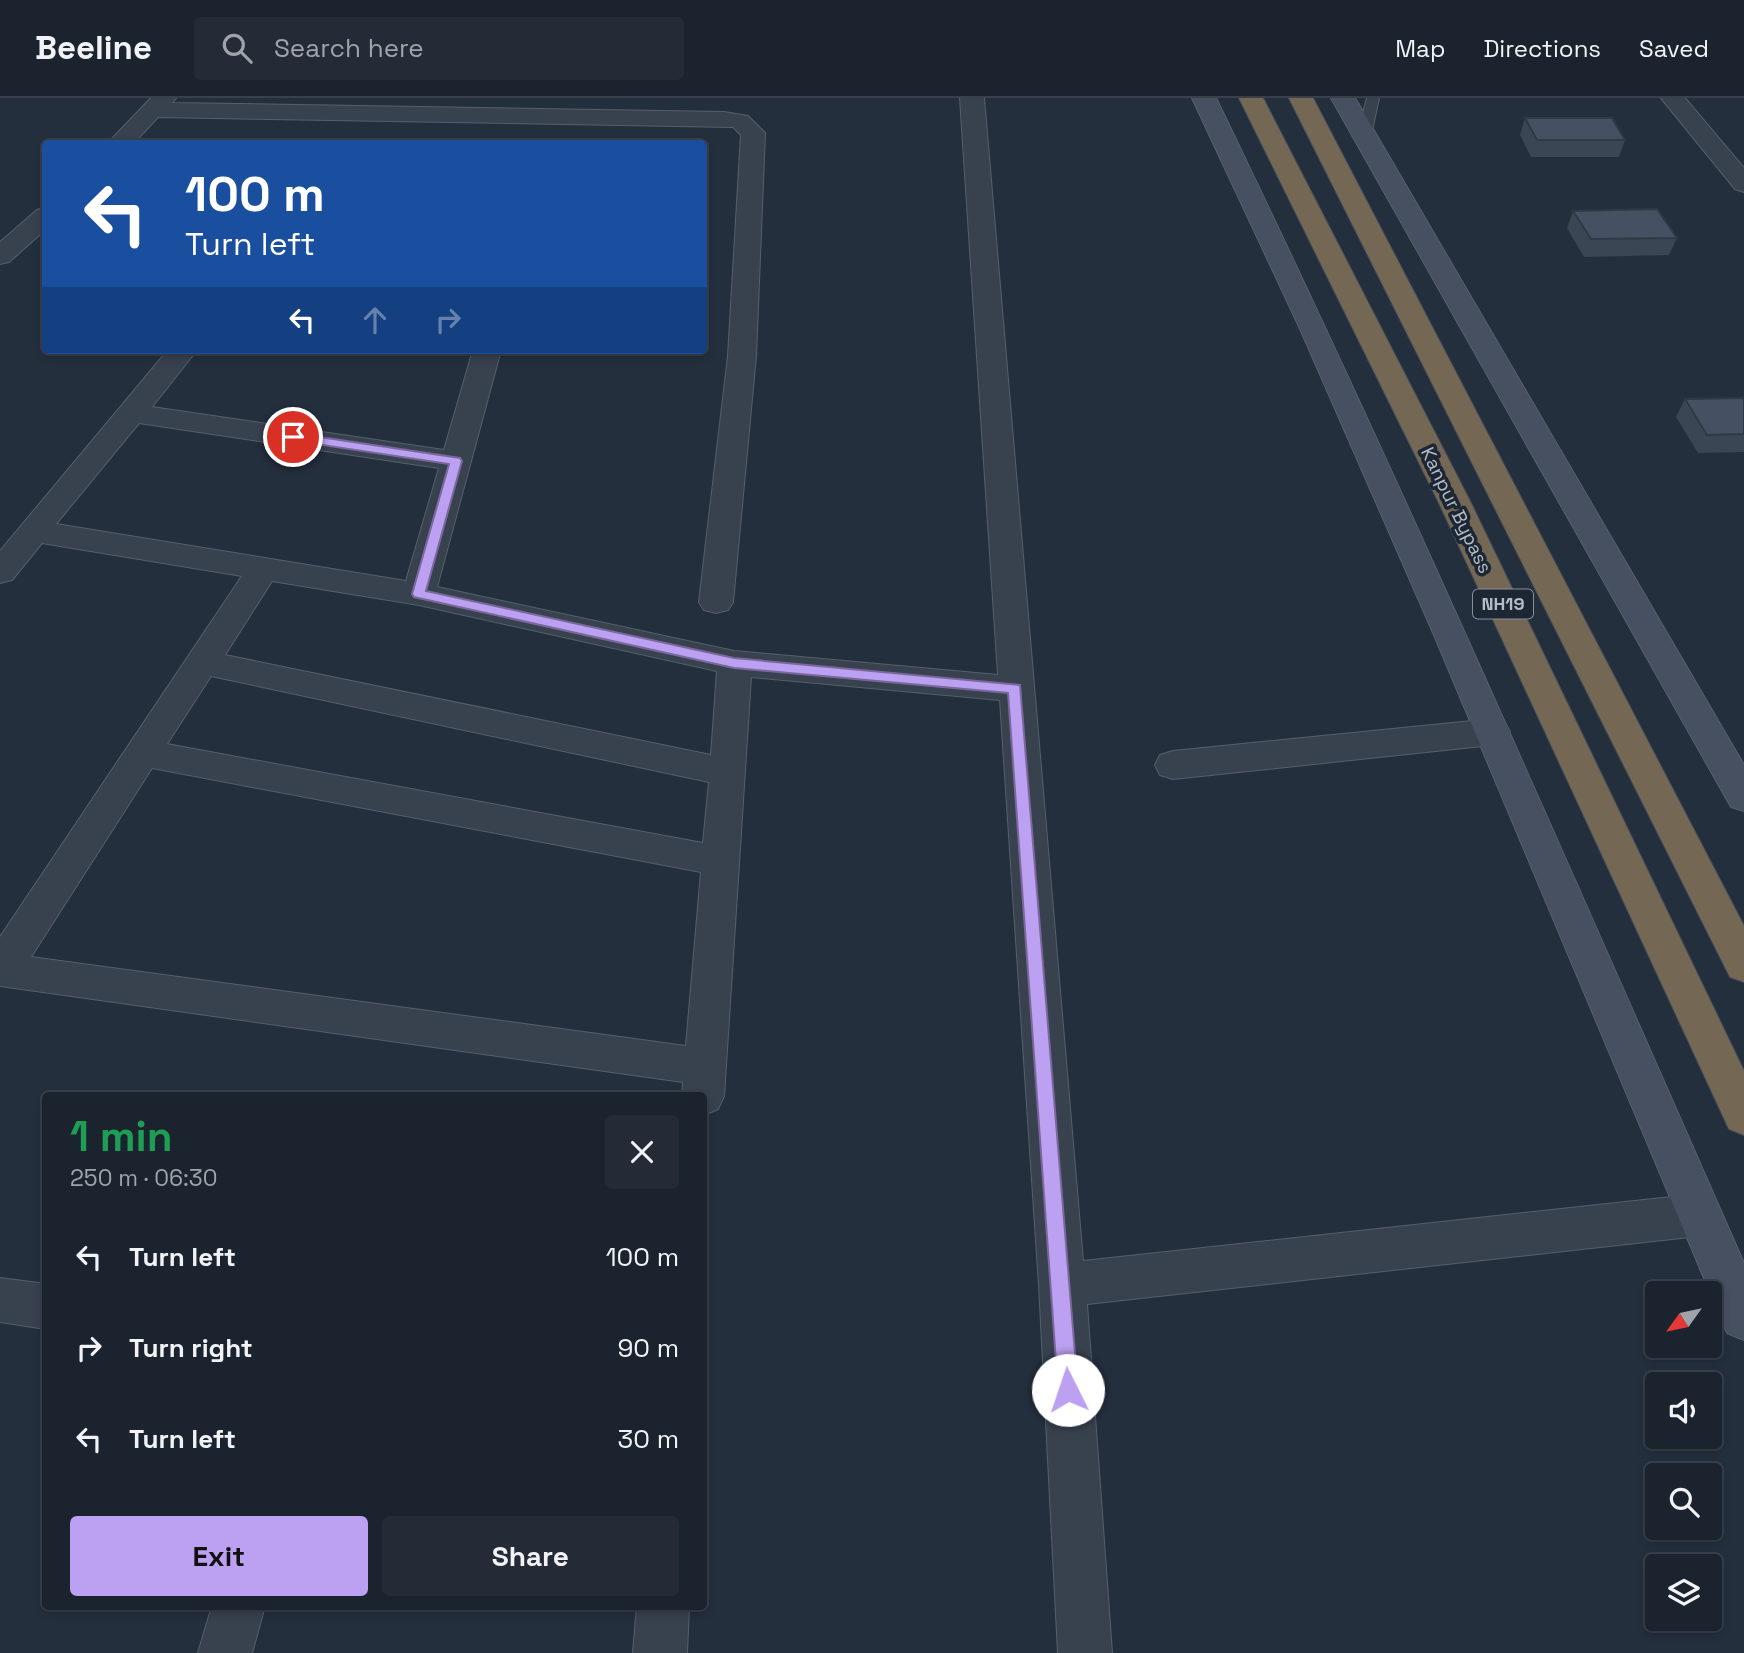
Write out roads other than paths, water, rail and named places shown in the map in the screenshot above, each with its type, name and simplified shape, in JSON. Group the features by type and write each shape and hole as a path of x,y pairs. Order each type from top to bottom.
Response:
{"highway":[{"name":"Kanpur Bypass","path":"1251,98 1455,503 1744,1116"},
{"name":"NH19","path":"1301,98 1744,965"}],"main road":[{"path":"1204,98 1315,331 1492,732 1744,1317"},
{"path":"1343,98 1744,797"}],"street":[{"path":"972,98 1062,1285 1086,1653"},
{"path":"1673,98 1744,184"},
{"path":"123,140 158,104 377,114 553,107 740,121 753,133 742,356 716,603"},
{"path":"545,140 553,107"},
{"path":"361,134 377,114"},
{"path":"0,256 42,219"},
{"path":"0,572 180,354"},
{"path":"419,594 485,354"},
{"path":"131,413 456,461"},
{"path":"34,531 419,594 734,663 1015,689"},
{"path":"264,568 0,969 704,1081 734,663"},
{"path":"202,662 728,772"},
{"path":"1173,765 1492,732"},
{"path":"142,753 721,861"},
{"path":"1062,1285 1699,1215"},
{"path":"0,1300 42,1306"},
{"path":"225,1653 238,1610"},
{"path":"660,1653 663,1610"}],"lane":[{"path":"1364,135 1373,98"}]}
